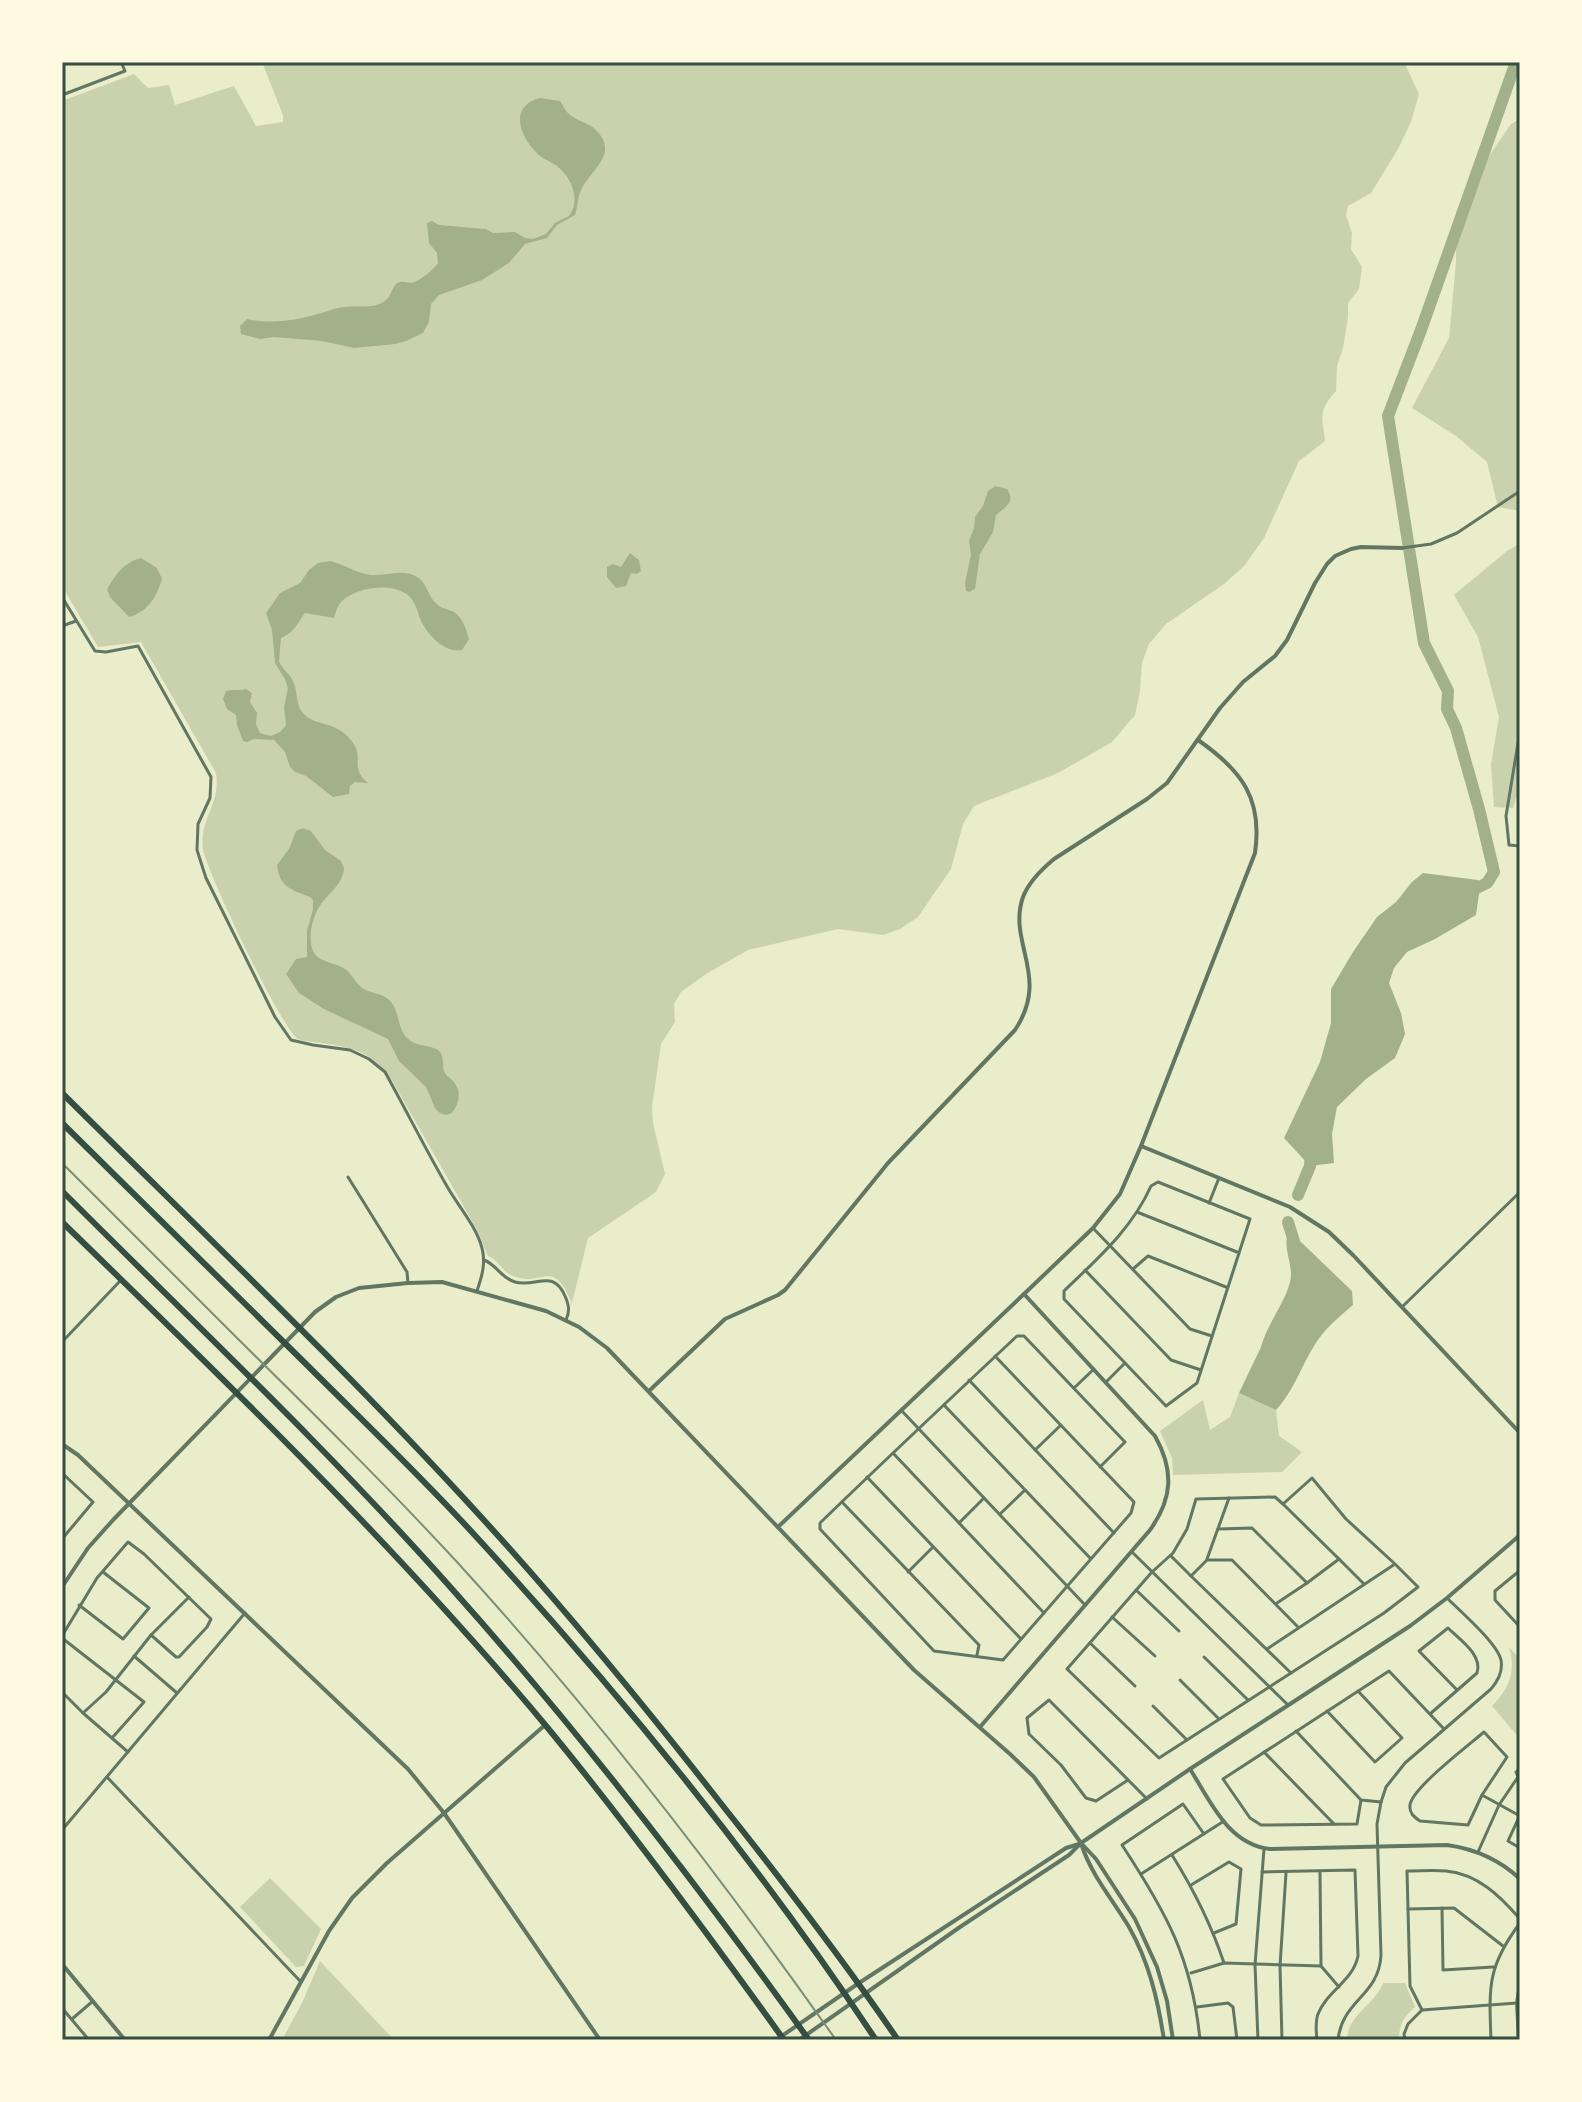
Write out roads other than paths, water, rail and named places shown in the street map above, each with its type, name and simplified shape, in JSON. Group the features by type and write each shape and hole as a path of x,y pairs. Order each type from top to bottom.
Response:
{"highway":[{"path":"62,1093 481,1518 608,1662 768,1863 898,2040"},
{"path":"62,1123 481,1541 625,1707 728,1834 836,1980 876,2040"},
{"path":"62,1191 339,1468 462,1600 625,1793 728,1927 809,2040"},
{"path":"62,1222 239,1391 378,1537 545,1725 711,1938 782,2037"}],"street":[{"path":"62,95 125,71 121,62"},
{"path":"649,1391 725,1319 785,1290 888,1163 1015,1030 1029,999 1030,973 1020,913 1027,888 1054,859 1159,790 1176,773 1220,708 1243,682 1275,656 1287,640 1321,574 1335,556 1361,547 1422,546 1457,533 1520,491"},
{"path":"62,597 95,651 138,646 211,777 210,798 198,824 197,850 206,878 275,1017 291,1040 350,1050 369,1059 385,1072 482,1246 483,1272 477,1291"},
{"path":"62,626 76,621"},
{"path":"1520,731 1506,816 1509,845 1520,846"},
{"path":"778,1527 1093,1228 1120,1194 1255,853 1258,828 1248,791 1227,762 1198,740"},
{"path":"1141,1146 1290,1207 1329,1232 1520,1433"},
{"path":"348,1177 407,1272 408,1283"},
{"path":"1209,1203 1219,1178"},
{"path":"1158,1182 1250,1219 1197,1383 1166,1406 1064,1299 1064,1291 1110,1246 1137,1212 1151,1186 1158,1182"},
{"path":"1402,1307 1520,1192"},
{"path":"1137,1212 1239,1253"},
{"path":"1093,1228 1190,1329 1212,1336"},
{"path":"1133,1269 1148,1256 1228,1288"},
{"path":"484,1260 515,1282 555,1282 562,1289 569,1308 566,1320"},
{"path":"1085,1270 1171,1360 1201,1370"},
{"path":"62,1342 121,1279"},
{"path":"62,1587 88,1548 324,1304 348,1291 374,1285 442,1282 546,1311 599,1341 914,1670 1034,1777 1096,1859 1135,1919 1150,1948 1167,2001 1173,2040"},
{"path":"980,1727 1150,1530 1162,1511 1169,1474 1155,1436 1024,1294"},
{"path":"995,1356 1100,1467 1134,1502 1131,1513 1003,1660 934,1651 820,1529 820,1523 969,1380 995,1356 1017,1336 1024,1336 1125,1442 1100,1467"},
{"path":"1106,1382 1125,1363"},
{"path":"1074,1388 1094,1369"},
{"path":"969,1380 1114,1533"},
{"path":"944,1405 1091,1559"},
{"path":"901,1410 1086,1605"},
{"path":"1035,1450 1061,1425"},
{"path":"62,1444 78,1455 245,1613 419,1782 444,1813 600,2040"},
{"path":"893,1453 1044,1613"},
{"path":"62,1473 93,1502 62,1539"},
{"path":"867,1477 1021,1639"},
{"path":"1283,1504 1312,1478 1346,1519 1418,1587 1384,1613 1159,1758 1067,1669 1170,1555 1187,1529 1196,1499 1275,1497 1364,1584"},
{"path":"1000,1514 1025,1490"},
{"path":"959,1523 984,1498"},
{"path":"1191,1576 1207,1560 1229,1498"},
{"path":"842,1502 979,1645 977,1657"},
{"path":"62,1524 69,1530"},
{"path":"1218,1529 1252,1528 1307,1583"},
{"path":"799,2040 1190,1769 1410,1626 1520,1535"},
{"path":"112,1738 144,1702 62,1637 79,1605 128,1542 211,1619 179,1657 151,1635"},
{"path":"908,1572 933,1547"},
{"path":"1132,1552 1288,1705"},
{"path":"1170,1555 1291,1673"},
{"path":"1276,1604 1339,1559"},
{"path":"1207,1560 1232,1560 1299,1627"},
{"path":"1267,1649 1395,1564"},
{"path":"79,1605 123,1639 149,1608 103,1572"},
{"path":"1520,1574 1518,1572 1495,1591 1495,1600 1520,1627"},
{"path":"1136,1590 1179,1631"},
{"path":"83,1713 98,1700 151,1635 189,1597"},
{"path":"1338,2040 1345,2015 1370,1989 1379,1970 1377,1824 1386,1787 1405,1763 1491,1689 1497,1682 1501,1668 1493,1645 1447,1598"},
{"path":"62,1830 245,1613"},
{"path":"1112,1617 1155,1656"},
{"path":"1430,1714 1477,1673 1480,1663 1448,1628 1419,1651 1457,1690"},
{"path":"1090,1643 1135,1686"},
{"path":"134,1656 178,1693"},
{"path":"1204,1657 1248,1700"},
{"path":"1361,1800 1357,1824 1267,1826 1250,1818 1223,1779 1389,1671 1444,1729"},
{"path":"1180,1680 1219,1719"},
{"path":"1327,1711 1375,1762 1402,1738 1358,1691"},
{"path":"62,1692 128,1752"},
{"path":"1128,1780 1096,1801 1086,1798 1061,1765 1029,1734 1027,1718 1049,1700 1147,1799"},
{"path":"1153,1706 1187,1740"},
{"path":"269,2040 335,1922 352,1898 387,1863 545,1725"},
{"path":"1296,1731 1361,1800 1381,1802"},
{"path":"1484,1732 1507,1757 1482,1795 1468,1825 1420,1821 1411,1812 1412,1800 1419,1788 1484,1732"},
{"path":"1264,1752 1335,1824"},
{"path":"1478,1852 1499,1805 1519,1777 1516,1772 1520,1768"},
{"path":"1190,1769 1224,1821 1240,1839 1253,1846 1264,1849 1447,1845 1478,1852 1499,1862 1520,1879"},
{"path":"107,1777 301,1982"},
{"path":"1482,1795 1520,1816 1508,1841 1520,1848"},
{"path":"1200,2040 1197,2007 1189,1974 1167,1918 1122,1845 1183,1804 1204,1834"},
{"path":"1141,1874 1224,1821"},
{"path":"782,2037 856,1984 1066,1848 1081,1843"},
{"path":"1081,1843 1088,1864 1128,1925 1142,1954 1158,2002 1164,2040"},
{"path":"1258,2040 1255,1965 1264,1849"},
{"path":"1172,1855 1191,1885 1214,1933 1224,1963"},
{"path":"1191,1885 1229,1862 1241,1869 1236,1924 1214,1933"},
{"path":"1262,1872 1355,1870 1358,1956 1352,1973 1317,2017 1317,2040"},
{"path":"1422,2010 1410,1986 1407,1871 1446,1871 1477,1879 1505,1901 1520,1921 1503,1946 1494,1967 1490,1988 1491,2040 1478,2040"},
{"path":"1320,1872 1321,1966 1339,1987"},
{"path":"1282,2040 1280,1966 1286,1873"},
{"path":"1442,1908 1443,1970 1494,1967"},
{"path":"1408,1909 1454,1908 1503,1946"},
{"path":"1189,1974 1224,1963 1321,1966"},
{"path":"62,1964 125,2040"},
{"path":"1519,2040 1517,2003 1520,1984"},
{"path":"72,2019 93,2001"},
{"path":"1197,2007 1228,2003 1233,2007 1237,2040"},
{"path":"1405,2040 1408,2024 1422,2010 1517,2003"},
{"path":"62,2008 89,2040"}],"waterway":[{"path":"1465,894 1487,883 1494,872 1456,728 1447,709 1448,691 1424,643 1388,416 1516,62"},
{"path":"1298,1195 1310,1166 1311,1152"},
{"path":"1288,1222 1296,1248"}],"railway":[{"path":"62,1163 375,1475 508,1619 654,1795 747,1916 836,2040"}]}
